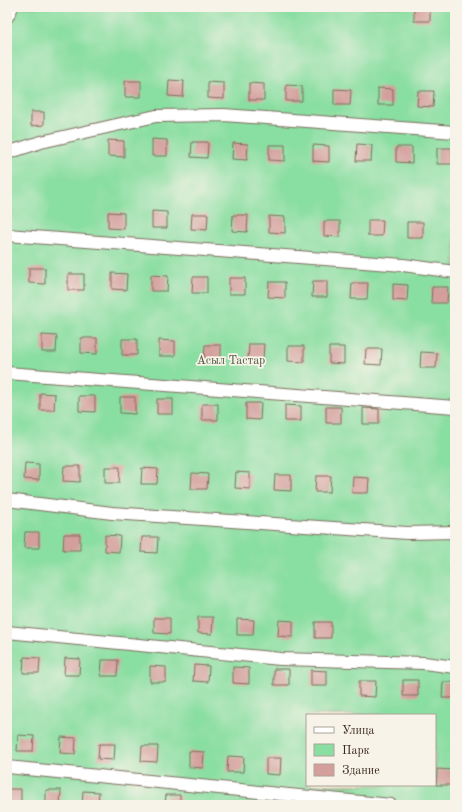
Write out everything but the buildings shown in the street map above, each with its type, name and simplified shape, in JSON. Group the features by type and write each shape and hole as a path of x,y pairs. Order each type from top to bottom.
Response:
{"street":[{"path":"7,153 41,142 156,116 224,115 455,132"},
{"path":"7,235 403,265 455,272"},
{"path":"7,373 455,407"},
{"path":"7,500 128,514 407,533 455,532"},
{"path":"7,632 281,659 424,663 455,667"},
{"path":"7,767 391,805"}],"green space":[{"name":"Асыл Тастар","path":"7,7 455,7 455,805 7,805"}]}
